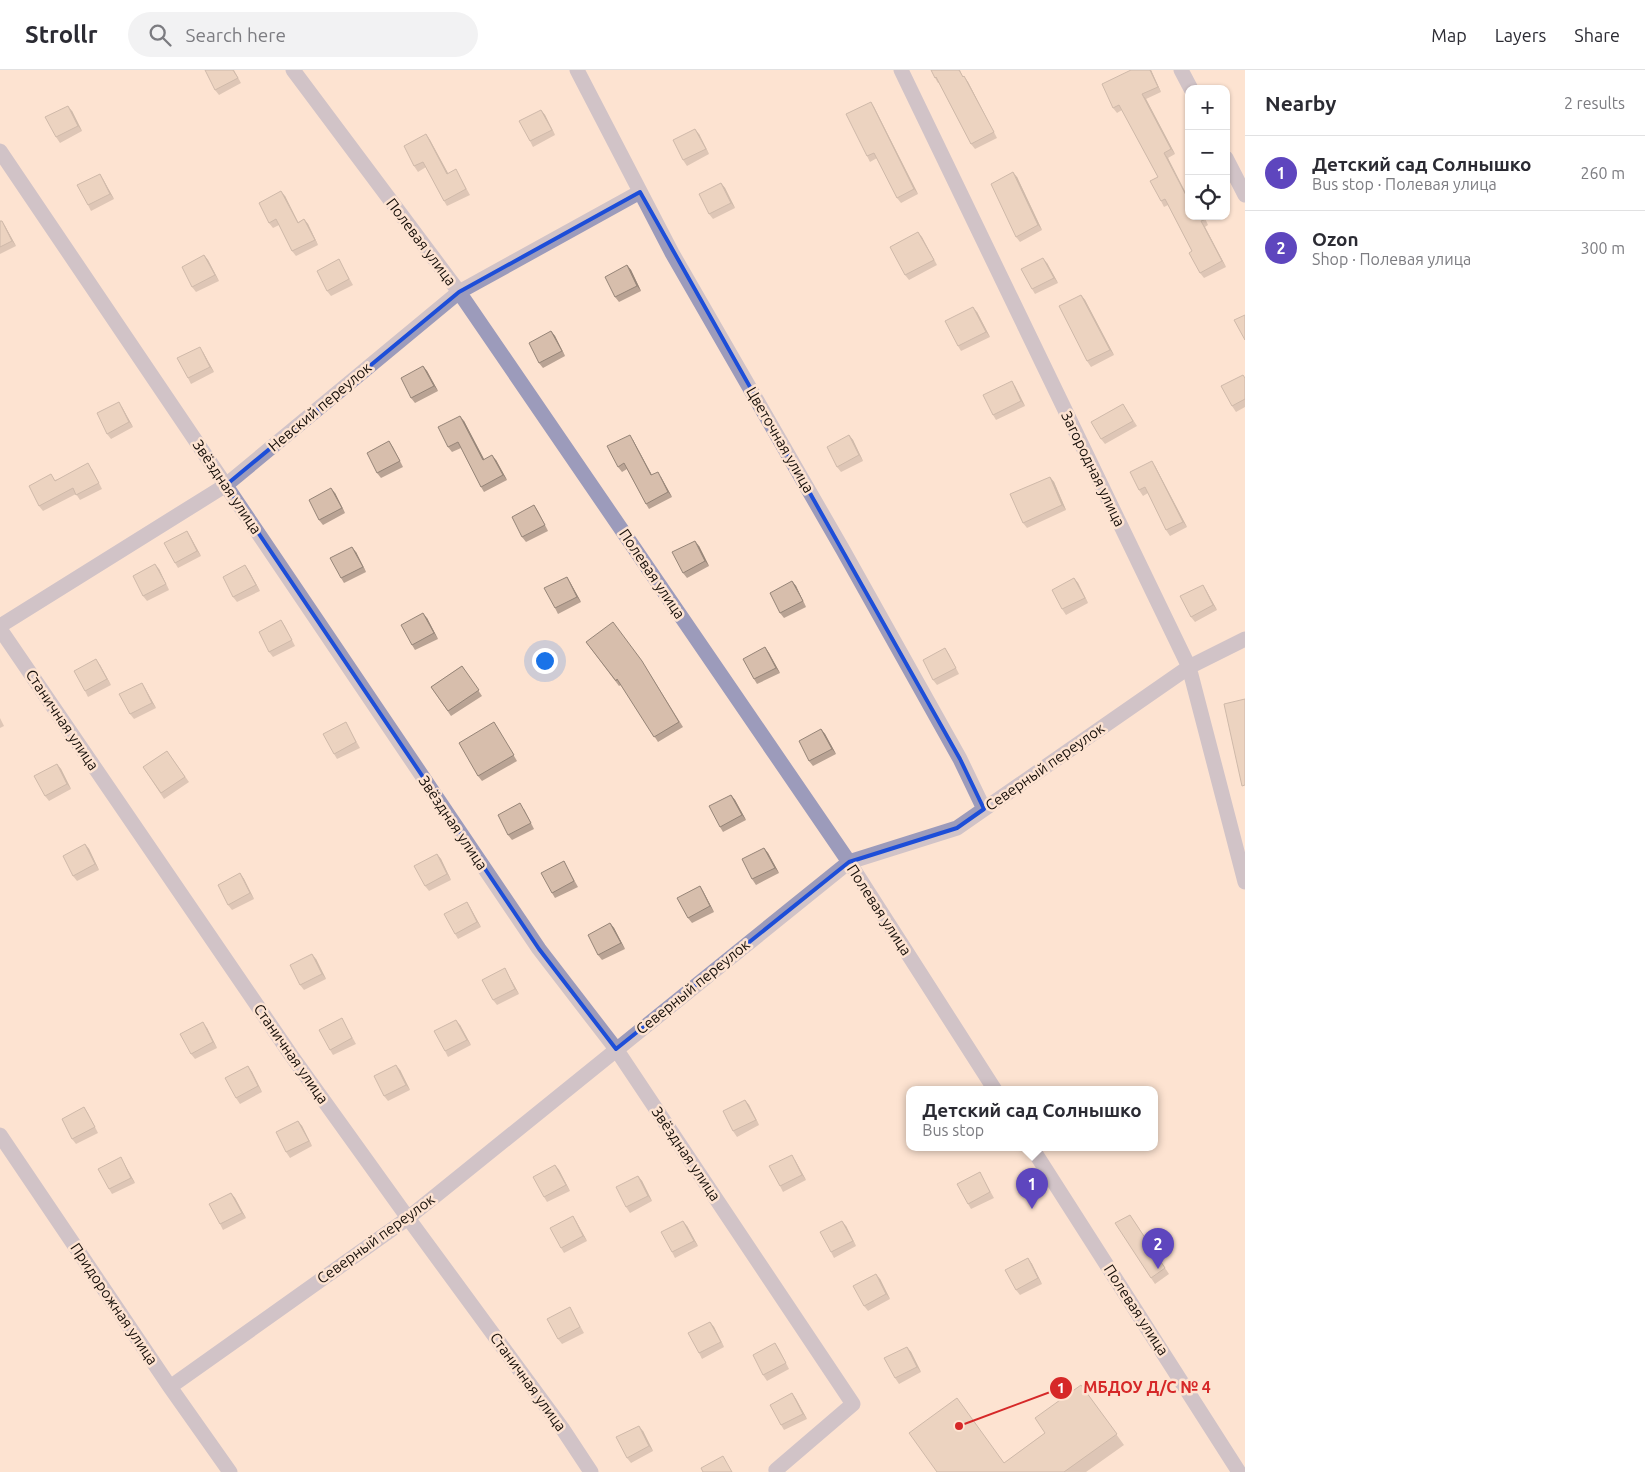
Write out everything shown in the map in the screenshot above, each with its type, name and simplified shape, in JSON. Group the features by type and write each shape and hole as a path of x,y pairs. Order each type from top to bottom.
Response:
{"street":[{"name":"Полевая улица","path":"293,70 459,292 849,862 992,1086"},
{"name":"Цветочная улица","path":"576,70 672,253 843,550 960,759 984,810"},
{"name":"Загородная улица","path":"901,70 1189,667 1245,882"},
{"path":"1181,70 1189,85"},
{"name":"Звёздная улица","path":"0,151 539,949 616,1049 853,1404 776,1470 777,1472"},
{"path":"1230,166 1245,195"},
{"name":"Невский переулок","path":"0,628 226,485 459,292 640,192"},
{"name":"Станичная улица","path":"0,628 291,1055 562,1428 591,1472"},
{"name":"Северный переулок","path":"170,1387 408,1218 849,862 957,828 1189,667 1245,639"},
{"name":"Придорожная улица","path":"0,1134 170,1387 230,1472"},
{"name":"Полевая улица","path":"1034,1151 1240,1472"}],"highlighted area":[{"path":"640,192 960,759 984,809 957,828 849,862 616,1049 539,949 226,485 459,292"}],"building":[{"path":"205,70 233,70 238,78 215,90"},
{"path":"931,70 959,70 994,132 971,144"},
{"path":"1131,70 1150,70 1158,87 1142,94 1171,149 1164,153 1185,193 1185,220 1204,220 1201,221 1222,261 1200,273 1189,253 1192,251 1165,199 1161,201 1150,181 1158,177 1119,105 1113,108 1102,84"},
{"path":"871,102 914,189 897,198 874,153 867,156 846,114"},
{"path":"68,106 78,126 56,137 45,117"},
{"path":"541,110 552,130 530,141 519,121"},
{"path":"695,129 706,149 683,160 673,140"},
{"path":"426,134 447,174 456,169 466,189 444,201 423,162 414,166 404,146"},
{"path":"1013,172 1038,225 1016,237 991,184"},
{"path":"100,174 110,194 88,205 77,185"},
{"path":"721,183 731,203 709,214 699,194"},
{"path":"281,191 298,223 304,219 315,240 292,251 276,219 269,223 259,203"},
{"path":"0,221 2,221 12,241 0,247"},
{"path":"918,232 934,260 905,275 890,247"},
{"path":"204,255 215,275 192,287 182,267"},
{"path":"1043,258 1054,278 1032,289 1021,269"},
{"path":"339,259 349,279 327,291 317,271"},
{"path":"627,265 637,286 615,297 605,277"},
{"path":"1081,295 1110,350 1087,361 1059,306"},
{"path":"973,307 986,332 958,346 945,321"},
{"path":"1245,315 1245,340 1234,320"},
{"path":"551,331 562,351 539,363 529,343"},
{"path":"200,347 210,367 188,378 177,358"},
{"path":"423,366 434,386 411,398 401,378"},
{"path":"1243,375 1245,378 1245,399 1232,406 1221,386"},
{"path":"1012,381 1021,401 993,415 983,395"},
{"path":"119,402 129,422 107,434 97,413"},
{"path":"1123,404 1133,421 1101,439 1091,422"},
{"path":"460,416 483,460 492,455 503,475 481,487 458,442 448,447 438,427"},
{"path":"630,435 651,475 658,472 668,492 646,504 624,463 618,467 607,446"},
{"path":"849,435 859,455 837,467 827,447"},
{"path":"389,441 400,461 377,473 367,453"},
{"path":"1152,461 1183,522 1166,530 1145,487 1139,490 1130,472"},
{"path":"88,463 99,483 76,495 73,488 39,506 29,486 51,474 55,481"},
{"path":"1050,477 1062,505 1023,523 1010,494"},
{"path":"331,488 342,508 319,520 309,500"},
{"path":"534,505 545,525 522,537 512,517"},
{"path":"187,531 197,551 175,563 164,543"},
{"path":"695,541 705,561 683,573 672,552"},
{"path":"352,547 363,567 341,578 330,558"},
{"path":"155,564 166,584 143,596 133,576"},
{"path":"245,565 256,585 233,597 223,577"},
{"path":"567,577 577,597 555,608 544,588"},
{"path":"1074,578 1085,598 1062,609 1052,590"},
{"path":"792,581 803,601 780,613 770,593"},
{"path":"1203,585 1213,605 1191,617 1180,596"},
{"path":"423,613 434,633 412,645 401,625"},
{"path":"281,620 292,640 269,652 259,632"},
{"path":"613,622 642,661 679,722 654,737 617,679 616,681 586,642"},
{"path":"765,647 776,668 754,679 743,659"},
{"path":"945,648 956,668 933,680 923,660"},
{"path":"96,659 107,679 85,691 74,671"},
{"path":"462,666 479,690 448,711 431,687"},
{"path":"142,683 152,703 130,714 119,694"},
{"path":"1245,699 1245,785 1242,786 1224,704"},
{"path":"346,722 356,742 334,754 323,734"},
{"path":"494,722 514,755 478,776 459,743"},
{"path":"821,729 832,749 809,761 799,741"},
{"path":"167,751 185,777 161,793 143,767"},
{"path":"57,764 67,784 45,796 34,776"},
{"path":"731,795 742,815 720,827 709,806"},
{"path":"520,803 531,823 508,835 498,815"},
{"path":"85,844 95,864 73,876 63,856"},
{"path":"764,848 775,868 752,879 742,859"},
{"path":"437,854 447,874 425,886 414,866"},
{"path":"564,861 574,881 552,893 541,873"},
{"path":"240,873 250,893 228,905 218,885"},
{"path":"700,886 710,906 688,918 677,898"},
{"path":"467,902 477,922 455,934 444,914"},
{"path":"610,923 621,943 598,955 588,935"},
{"path":"312,954 322,974 300,985 290,965"},
{"path":"505,968 515,989 493,1000 482,980"},
{"path":"342,1018 352,1038 330,1050 319,1030"},
{"path":"456,1020 467,1040 445,1051 434,1031"},
{"path":"203,1022 213,1042 191,1054 180,1034"},
{"path":"396,1065 406,1085 384,1096 374,1076"},
{"path":"248,1066 258,1086 236,1098 225,1078"},
{"path":"745,1100 756,1120 733,1131 723,1111"},
{"path":"84,1107 95,1127 72,1139 62,1119"},
{"path":"298,1121 309,1141 286,1152 276,1132"},
{"path":"792,1155 802,1175 780,1186 769,1166"},
{"path":"121,1157 131,1178 109,1189 98,1169"},
{"path":"555,1165 566,1185 544,1197 533,1177"},
{"path":"980,1172 990,1192 968,1204 957,1184"},
{"path":"638,1176 648,1196 626,1207 616,1187"},
{"path":"231,1193 242,1213 220,1224 209,1204"},
{"path":"1130,1215 1165,1268 1151,1278 1115,1223"},
{"path":"573,1216 583,1236 561,1248 550,1228"},
{"path":"683,1221 694,1241 672,1252 661,1232"},
{"path":"842,1221 853,1241 831,1252 820,1232"},
{"path":"1028,1258 1038,1278 1016,1290 1005,1270"},
{"path":"876,1274 886,1294 864,1306 853,1286"},
{"path":"570,1307 580,1327 558,1339 547,1319"},
{"path":"710,1322 721,1342 699,1353 688,1333"},
{"path":"775,1343 786,1363 763,1375 753,1355"},
{"path":"907,1347 917,1367 895,1378 884,1358"},
{"path":"1081,1385 1117,1434 1064,1472 937,1472 909,1433 957,1398 1004,1463 1045,1433 1035,1418"},
{"path":"792,1393 803,1414 781,1425 770,1405"},
{"path":"639,1426 649,1446 627,1458 616,1437"},
{"path":"723,1456 732,1472 703,1472 701,1468"}],"place":[{"name":"Детский сад Солнышко","path":"1032,1209"},
{"name":"Ozon","path":"1158,1269"},
{"name":"МБДОУ Д/С № 4","path":"959,1426"}]}
